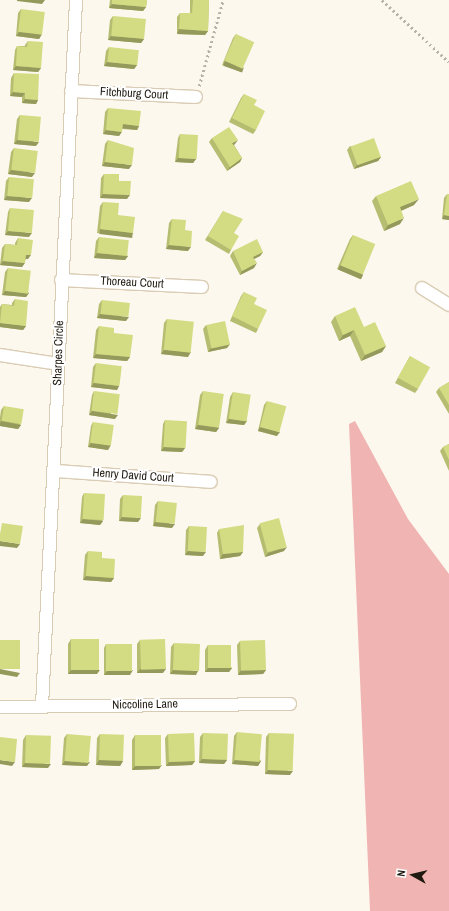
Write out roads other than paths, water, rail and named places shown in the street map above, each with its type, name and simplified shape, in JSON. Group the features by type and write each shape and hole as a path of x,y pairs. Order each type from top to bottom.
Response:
{"street":[{"name":"Sharpes Circle","path":"42,706 55,471 61,280 76,0"},
{"name":"Fitchburg Court","path":"71,91 196,97"},
{"name":"Thoreau Court","path":"61,280 202,287"},
{"path":"422,288 449,305"},
{"path":"0,355 58,364"},
{"name":"Henry David Court","path":"55,471 211,482"},
{"name":"Niccoline Lane","path":"0,707 290,704"}]}
